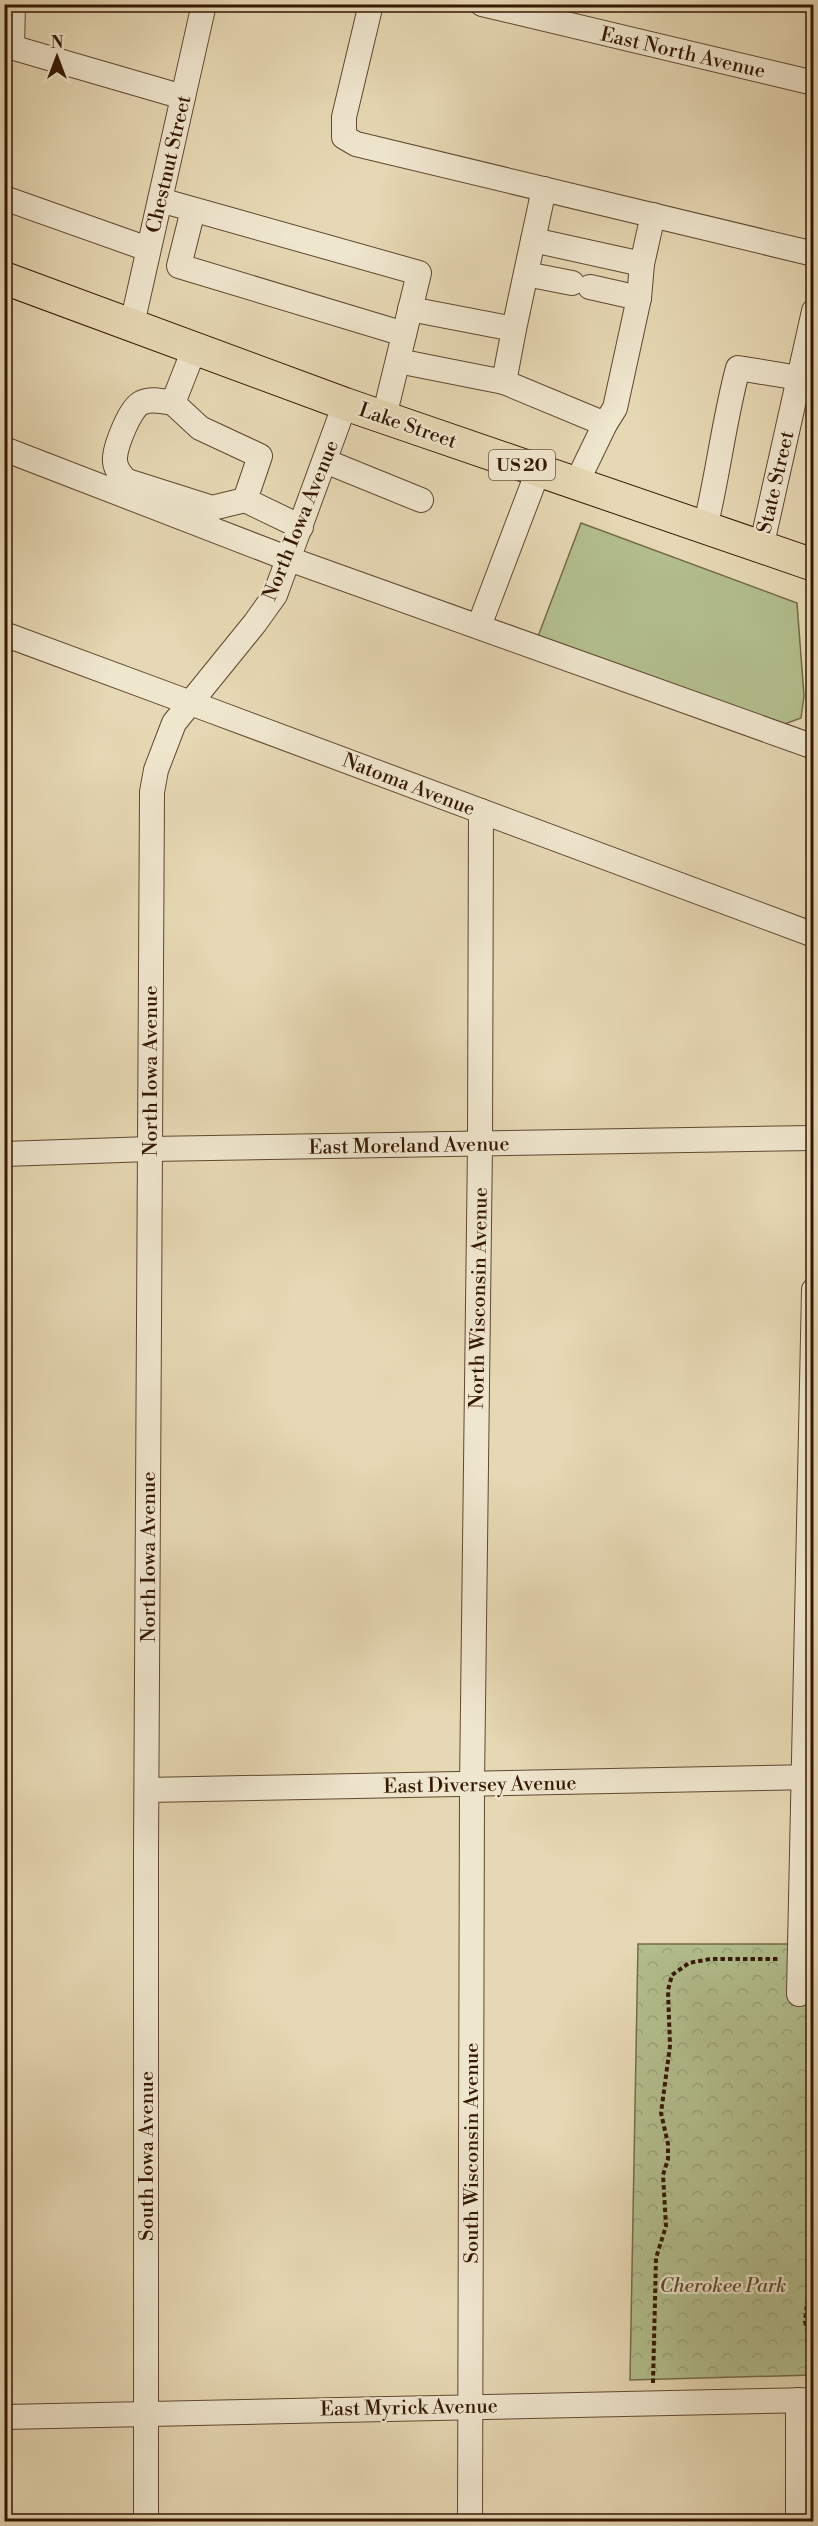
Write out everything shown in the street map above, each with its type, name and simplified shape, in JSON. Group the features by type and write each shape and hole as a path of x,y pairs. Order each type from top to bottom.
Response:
{"main road":[{"name":"Lake Street","path":"4,278 345,404 813,565"}],"street":[{"path":"13,4 8,47 183,97"},
{"name":"Chestnut Street","path":"132,324 204,4"},
{"path":"371,4 344,117 344,137 356,144 813,254"},
{"name":"East North Avenue","path":"482,4 813,82"},
{"path":"504,382 544,189"},
{"path":"4,198 148,249"},
{"path":"160,200 419,273 384,417"},
{"path":"193,210 179,266 404,334"},
{"path":"576,484 615,408 639,298 642,264 653,215"},
{"path":"533,240 642,264"},
{"path":"526,274 639,298"},
{"path":"410,309 514,329"},
{"name":"State Street","path":"761,548 813,311"},
{"path":"173,403 195,347"},
{"path":"398,361 504,382 605,424"},
{"path":"705,528 718,477 731,395 738,368 799,378"},
{"path":"245,500 260,456 200,428 173,403 155,399 140,403 130,412 115,457 119,475 127,481 212,508 245,500 301,527"},
{"name":"North Iowa Avenue","path":"147,1790 152,792 166,742 174,723 275,595 345,404"},
{"path":"4,449 289,559 813,747"},
{"path":"325,461 421,500"},
{"path":"479,626 538,471"},
{"name":"Natoma Avenue","path":"4,634 813,935"},
{"name":"North Wisconsin Avenue","path":"472,1785 482,811"},
{"name":"East Moreland Avenue","path":"4,1154 150,1149 813,1138"},
{"path":"799,1994 809,1777 813,1290"},
{"name":"East Diversey Avenue","path":"147,1790 809,1777"},
{"name":"South Wisconsin Avenue","path":"470,2522 472,1785"},
{"name":"South Iowa Avenue","path":"146,2522 147,1790"},
{"path":"798,2522 806,2400"},
{"name":"East Myrick Avenue","path":"4,2417 470,2405 806,2400"}],"path":[{"path":"653,2382 656,2258 666,2226 663,2175 668,2159 668,2144 661,2113 670,2046 668,1990 672,1975 689,1963 710,1959 800,1958"},
{"path":"813,2239 806,2322 813,2355"}],"green space":[{"path":"581,523 797,603 804,696 801,718 782,725 537,639"},
{"name":"Cherokee Park","path":"638,1944 813,1944 813,2375 630,2380"}]}
